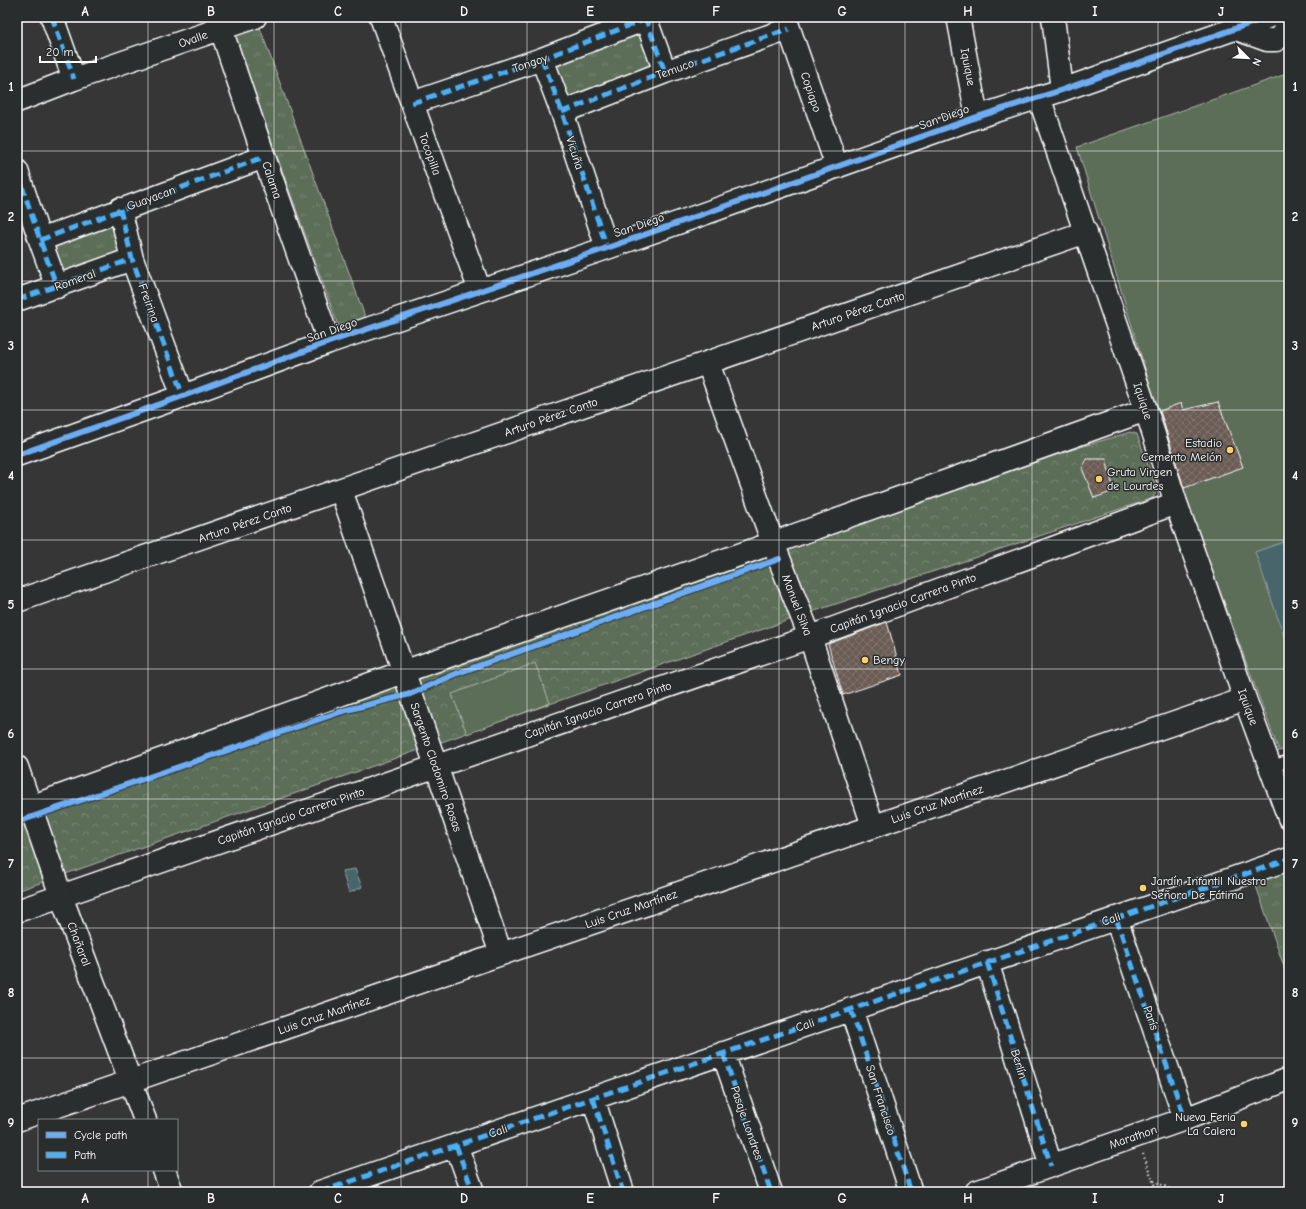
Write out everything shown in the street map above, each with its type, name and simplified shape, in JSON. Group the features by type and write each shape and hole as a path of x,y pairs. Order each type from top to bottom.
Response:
{"street":[{"path":"52,17 74,79"},
{"name":"Ovalle","path":"17,102 219,23 255,17"},
{"name":"Tocopilla","path":"381,17 480,291"},
{"name":"Iquique","path":"958,17 977,117"},
{"path":"1053,17 1062,90"},
{"name":"San Diego","path":"17,455 329,342 607,248 977,117 1062,90 1268,17"},
{"path":"1236,29 1267,40 1276,40 1284,33 1286,24 1285,17"},
{"path":"645,18 665,72"},
{"name":"Tongoy","path":"412,104 542,59 645,18"},
{"name":"Calama","path":"219,23 329,342"},
{"name":"Temuco","path":"562,112 787,23"},
{"name":"Copiapo","path":"787,23 836,167"},
{"name":"Vicuña","path":"542,59 562,112 607,248"},
{"name":"Iquique","path":"1039,97 1086,232 1176,503 1245,699 1280,764 1289,818"},
{"name":"Guayacan","path":"40,240 120,209 264,157"},
{"path":"17,171 57,286"},
{"name":"Freirina","path":"120,209 132,259 183,396"},
{"name":"Arturo Pérez Canto","path":"17,601 1086,232"},
{"name":"Romeral","path":"17,300 132,259"},
{"name":"Manuel Silva","path":"708,363 773,543 810,637 873,826"},
{"path":"23,809 403,672 773,543 1146,410"},
{"name":"Sargento Clodomiro Rosas","path":"340,490 501,954"},
{"name":"Capitán Ignacio Carrera Pinto","path":"17,911 810,637 1176,503"},
{"name":"Luis Cruz Martínez","path":"17,1120 1245,699"},
{"name":"Chañaral","path":"17,767 23,809 61,896 146,1119"},
{"name":"Cali","path":"323,1192 1289,859"},
{"name":"París","path":"1116,918 1185,1119"},
{"name":"Berlín","path":"987,962 1051,1166"},
{"name":"San Francisco","path":"851,1009 911,1192"},
{"name":"Pasaje Londres","path":"723,1053 771,1192"},
{"name":"Marathon","path":"976,1192 1185,1119 1289,1079"},
{"path":"593,1098 623,1192"},
{"path":"456,1146 473,1192"},
{"path":"164,1171 172,1192"}],"path":[{"path":"1137,1136 1157,1192"},
{"path":"1153,1180 1176,1192"}],"green space":[{"path":"227,17 256,17 367,322 340,331"},
{"path":"639,29 653,67 564,101 551,62"},
{"name":"Estadio Cemento Melón","path":"1289,73 1289,748 1279,751 1182,489 1077,147"},
{"path":"113,220 123,256 63,278 50,247"},
{"path":"1130,432 1137,434 1157,490 1153,498 809,613 17,891 17,817 1012,468"},
{"path":"535,663 550,703 467,734 452,694"},
{"path":"1289,870 1289,981 1255,883"}],"water":[{"path":"1289,540 1289,635 1284,636 1255,552"},
{"path":"355,869 362,887 349,893 342,871"}],"building":[{"path":"1218,402 1243,467 1184,488 1160,411 1181,403 1183,410"},
{"name":"Gruta Virgen de Lourdes","path":"1087,459 1106,459 1114,491 1094,498 1082,468"},
{"name":"Bengy","path":"887,622 902,675 843,695 828,644"}],"marked path":[{"path":"52,17 74,79"},
{"path":"645,17 665,72"},
{"path":"412,103 542,59 646,19"},
{"path":"562,112 665,72 789,29"},
{"path":"542,59 562,112 607,248"},
{"path":"40,240 264,157"},
{"path":"17,171 57,287"},
{"path":"120,209 132,259 183,396"},
{"path":"17,300 132,259"},
{"path":"320,1192 1289,859"},
{"path":"1116,918 1185,1119"},
{"path":"987,962 1051,1166"},
{"path":"851,1009 911,1192"},
{"path":"723,1053 771,1192"},
{"path":"593,1098 623,1192"},
{"path":"456,1145 473,1192"}],"cycle path":[{"path":"17,455 329,342 607,248 977,117 1062,90 1268,17"},
{"path":"17,822 343,711 410,694 458,673 779,559"}],"place":[{"name":"Estadio Cemento Melón","path":"1230,450"},
{"name":"Gruta Virgen de Lourdes","path":"1099,479"},
{"name":"Bengy","path":"865,660"},
{"name":"Jardín Infantil Nuestra Señora De Fátima","path":"1143,888"},
{"name":"Nueva Feria La Calera","path":"1244,1124"}]}
